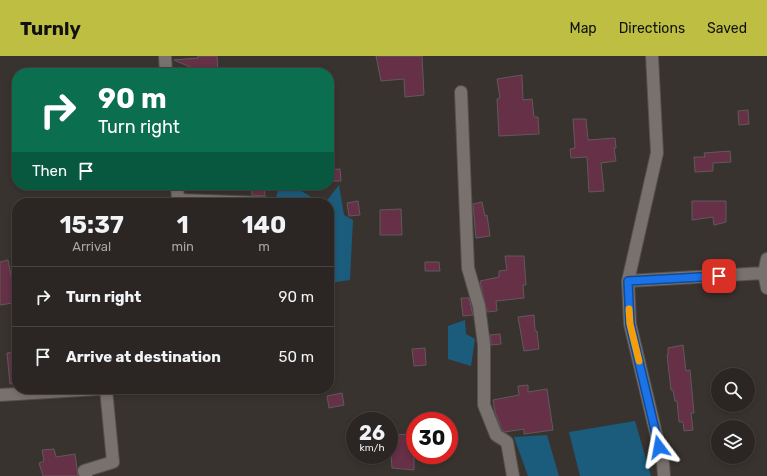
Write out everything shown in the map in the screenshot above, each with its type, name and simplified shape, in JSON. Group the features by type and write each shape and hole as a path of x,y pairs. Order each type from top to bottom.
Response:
{"street":[{"path":"165,56 166,68"},
{"path":"652,56 657,152 628,281 630,324 663,463 664,476"},
{"path":"461,92 468,268 479,306 484,345 484,405 496,435 507,442 513,476"},
{"path":"767,259 764,273 767,288"},
{"path":"628,281 764,273"},
{"path":"0,395 16,394"},
{"path":"86,476 84,471 113,462 106,394"}],"water":[{"path":"339,185 344,215 353,220 350,280 334,282 334,198 329,198"},
{"path":"278,190 300,190 313,198 276,198"},
{"path":"465,320 466,334 475,339 471,366 448,359 448,326"},
{"path":"635,421 651,476 580,476 569,432"},
{"path":"547,435 559,476 528,476 514,437"}],"building":[{"path":"198,56 217,56 218,68 192,68 174,60 198,58"},
{"path":"376,56 422,56 424,95 405,97 404,79 381,81"},
{"path":"522,75 523,100 532,99 534,117 538,117 539,134 499,136 497,99 500,98 497,79"},
{"path":"748,110 749,124 739,125 738,111"},
{"path":"573,119 586,119 588,140 615,138 616,148 614,148 616,161 601,163 604,191 589,192 587,157 571,158 570,149 575,148"},
{"path":"730,151 731,162 713,163 713,171 695,172 694,157 705,157 704,153"},
{"path":"340,169 341,181 334,181 334,170"},
{"path":"252,190 264,190 265,196 252,195"},
{"path":"358,201 360,215 349,216 347,203"},
{"path":"692,201 726,201 726,222 714,225 713,217 692,220"},
{"path":"482,202 485,216 487,215 490,236 476,238 473,204"},
{"path":"401,209 402,235 380,235 380,210"},
{"path":"505,256 524,256 526,285 523,285 524,298 496,301 497,311 487,312 480,281 499,277 499,271 507,270"},
{"path":"8,260 12,280 12,303 0,305 0,262"},
{"path":"425,262 439,262 440,271 425,271"},
{"path":"461,298 469,298 473,315 463,316"},
{"path":"534,315 535,331 537,331 539,349 524,351 518,317"},
{"path":"500,334 501,344 491,345 490,335"},
{"path":"683,345 686,371 690,370 694,413 691,413 693,430 684,431 683,422 679,422 677,401 675,401 673,390 671,390 667,355 668,348"},
{"path":"425,348 426,365 414,366 412,349"},
{"path":"12,352 12,384 10,384 7,353"},
{"path":"528,385 528,392 547,389 553,430 524,434 524,429 505,432 502,430 495,412 493,400 519,395 518,386"},
{"path":"342,393 344,405 329,408 327,396"},
{"path":"406,434 406,464 414,464 414,470 392,468 392,464 398,464 398,435"},
{"path":"54,449 56,457 75,454 78,476 43,476 39,463 44,461 42,450"}],"slow traffic":[{"path":"629,309 630,324 639,361"}],"route":[{"path":"659,447 630,324 628,281 719,276"}]}
